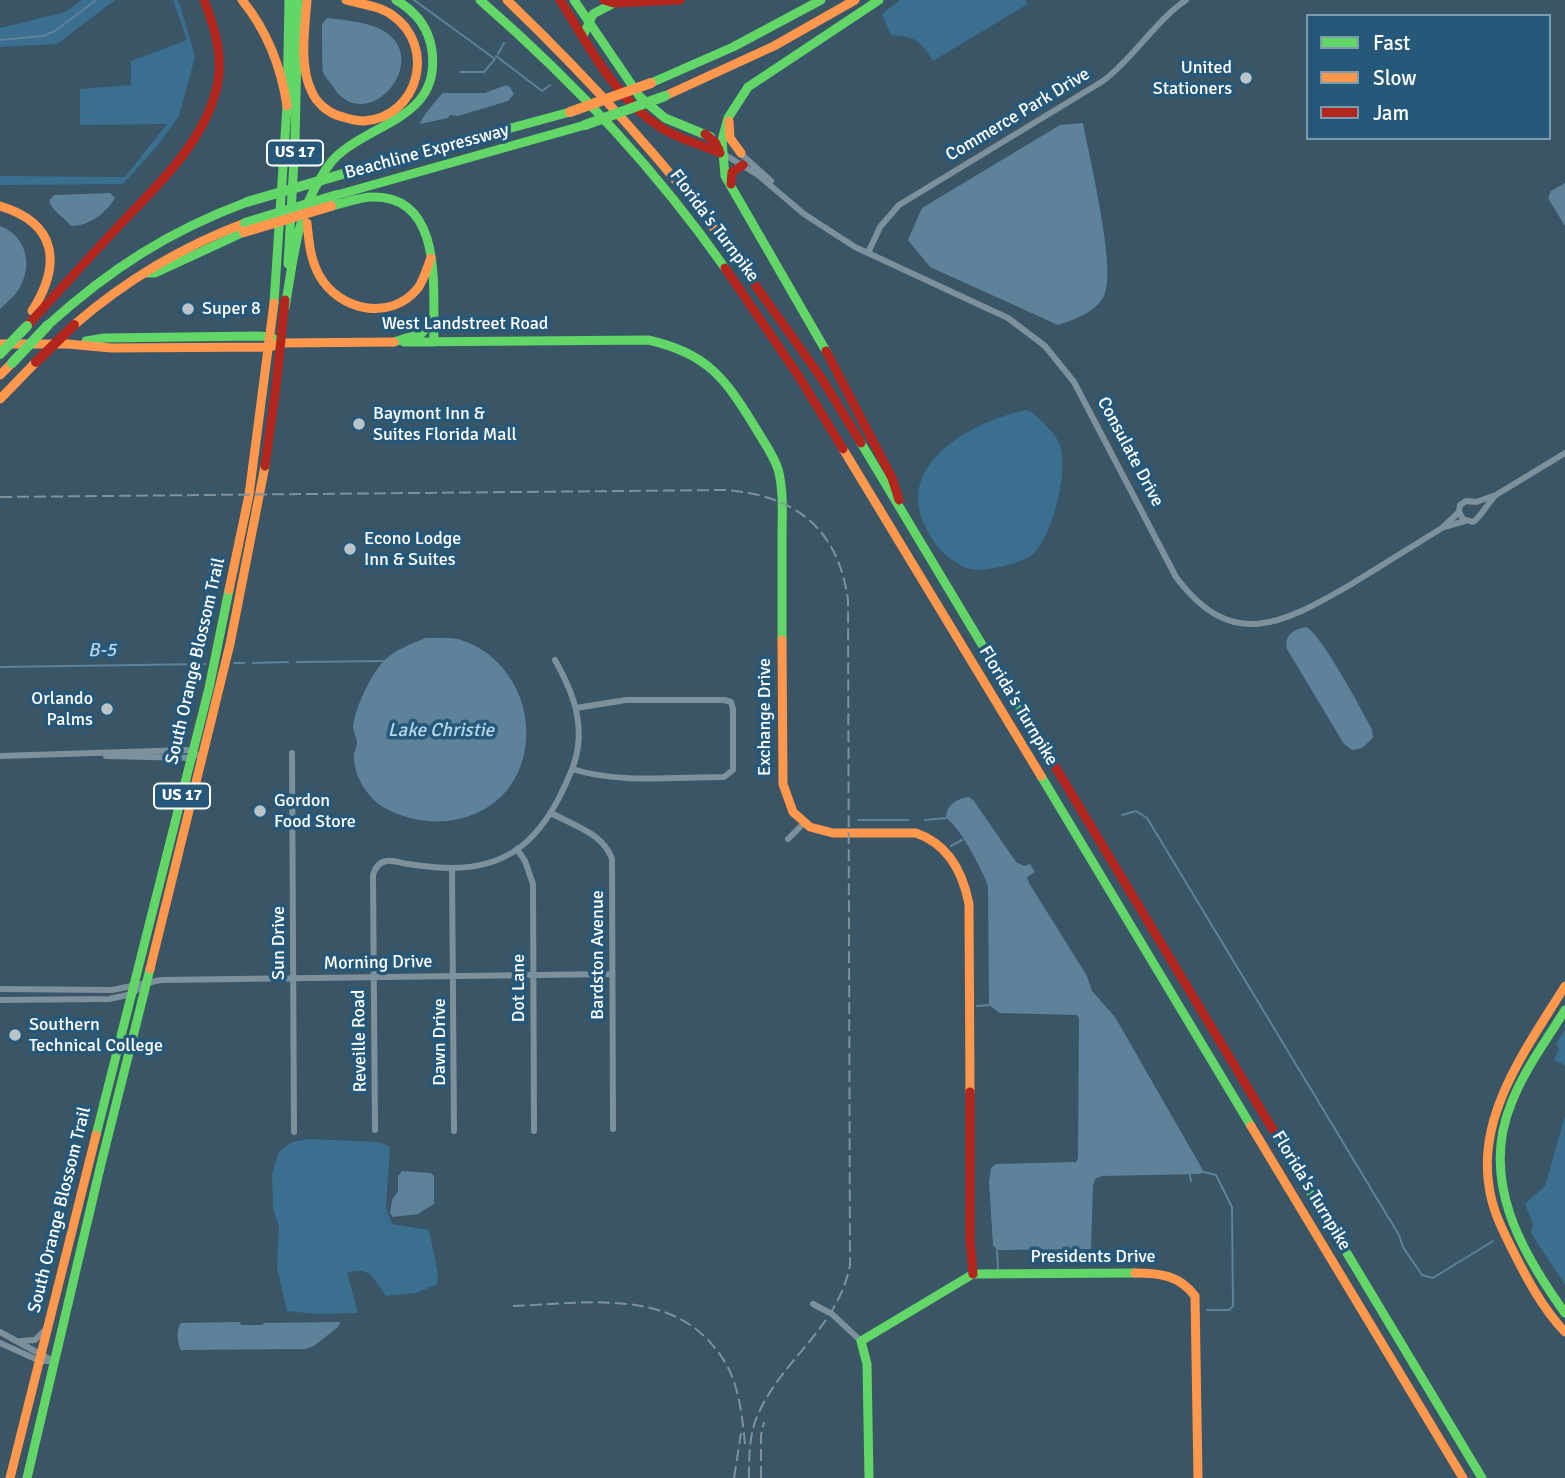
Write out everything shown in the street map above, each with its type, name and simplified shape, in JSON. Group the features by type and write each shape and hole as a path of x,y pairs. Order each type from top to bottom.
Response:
{"main road":[{"path":"0,352 176,163 202,127 214,97 219,66 216,32 204,0"},
{"path":"242,0 261,24 273,47 287,106"},
{"name":"South Orange Blossom Trail","path":"10,1478 133,990 247,566 260,495 274,342 287,106 289,0"},
{"name":"South Orange Blossom Trail","path":"27,1478 146,982 196,756 240,541 274,342 285,307 295,143 298,0"},
{"path":"306,0 306,72 312,92 320,104 336,115 355,121 373,120 394,111 408,96 417,75 418,52 409,32 396,18 383,11 346,0"},
{"path":"285,307 304,214 312,191 335,158 412,110 426,91 432,73 432,50 427,32 413,13 396,0"},
{"name":"Florida's Turnpike","path":"480,0 544,56 640,159 713,253 780,347 1463,1478"},
{"name":"Florida's Turnpike","path":"507,0 582,73 637,133 726,241 822,379 1482,1478"},
{"name":"Consulate Drive","path":"559,0 623,94 651,119 674,134 716,140"},
{"name":"Consulate Drive","path":"574,0 628,82 652,110 716,140"},
{"path":"583,36 588,22 609,1 680,0"},
{"name":"Beachline Expressway","path":"0,375 92,286 145,247 205,217 346,173 570,112 651,83 733,47 821,0"},
{"name":"Beachline Expressway","path":"0,399 102,301 139,274 187,245 337,195 585,125 666,96 774,46 855,0"},
{"path":"879,0 748,87 737,99 716,140 731,187 812,324 892,478 906,519"},
{"path":"730,112 729,134 741,153"},
{"path":"367,137 349,150 333,167 312,201 306,234 311,259 319,276 344,302 363,309 383,309 401,303 418,290 426,276 431,258"},
{"path":"731,187 732,170 743,165"},
{"path":"245,227 372,197 383,197 410,209 422,223 428,236 434,342"},
{"path":"0,206 17,211 32,220 44,234 51,252 47,288 24,326"},
{"path":"394,342 414,338 424,332 433,320"},
{"name":"West Landstreet Road","path":"0,344 68,344 104,338 274,342 648,340"},
{"name":"Exchange Drive","path":"648,340 682,347 713,367 771,454 778,470 782,501 783,784 785,798 803,824"},
{"path":"240,541 245,546 247,566"},
{"path":"803,824 832,834 916,833 928,836 944,850 967,889 969,904 970,1240 973,1274 861,1341 867,1364 869,1478"},
{"path":"1565,986 1504,1089 1490,1130 1486,1167 1498,1224 1549,1312 1565,1332"},
{"path":"1565,1010 1515,1094 1502,1132 1499,1167 1509,1220 1527,1254 1565,1313"},
{"name":"Presidents Drive","path":"973,1274 1159,1273 1175,1277 1187,1284 1195,1296 1196,1309 1198,1478"}],"street":[{"name":"Commerce Park Drive","path":"868,253 880,228 899,205 1103,81 1169,13 1186,0"},
{"name":"Consulate Drive","path":"716,140 741,153 760,169 781,193"},
{"name":"Consulate Drive","path":"716,140 743,165 823,228 868,253 1008,318 1054,355 1074,382 1176,577 1199,604 1214,614 1235,622 1252,624 1275,623 1290,618 1442,528 1459,512"},
{"path":"1496,495 1481,511 1477,520 1465,520 1459,512 1460,505 1466,500 1476,502 1496,495 1565,453"},
{"path":"1476,502 1481,511"},
{"name":"Consulate Drive","path":"1442,528 1465,520"},
{"path":"452,868 490,863 517,849 531,839 551,813 572,769 579,736 576,708 555,660"},
{"path":"572,769 602,777 620,778 724,777 733,770 731,702 626,700 576,708"},
{"name":"Sun Drive","path":"292,753 295,1132"},
{"path":"0,756 196,756"},
{"name":"Bardston Avenue","path":"551,813 599,839 608,849 611,859 613,1129"},
{"path":"788,839 803,824"},
{"name":"Dot Lane","path":"517,849 531,873 533,884 534,1131"},
{"name":"Reveille Road","path":"374,1130 375,868 388,861 452,868"},
{"name":"Dawn Drive","path":"452,868 454,1131"},
{"name":"Morning Drive","path":"133,990 146,982 611,974"},
{"path":"0,989 133,990"},
{"path":"50,999 51,990"},
{"path":"0,1000 109,999 133,990"},
{"path":"813,1304 832,1314 861,1341"},
{"path":"19,1341 35,1340 48,1327"},
{"path":"0,1332 19,1341 41,1357"},
{"path":"0,1343 53,1361"}],"shaded area":[{"path":"82,0 115,0 57,44 0,47 0,28 65,12"},
{"path":"173,0 177,0 180,5 195,57 179,116 123,184 0,185 0,176 125,177 167,124 80,125 80,89 131,85 131,61 187,40"},
{"path":"900,0 1025,0 1028,4 933,61 916,41 891,35 882,14"},
{"path":"1026,410 1054,434 1062,454 1061,484 1053,517 1033,554 1021,561 990,569 966,568 944,553 927,531 918,501 921,481 931,463 964,434 1006,415"},
{"path":"1565,1029 1565,1065 1554,1060 1559,1050 1556,1044"},
{"path":"1565,1116 1565,1285 1531,1233 1533,1224 1525,1204 1545,1186"},
{"path":"308,1139 379,1142 390,1147 386,1207 392,1224 429,1230 438,1274 437,1284 416,1293 386,1296 371,1275 355,1271 347,1273 358,1313 316,1314 287,1311 277,1268 279,1227 273,1208 272,1174 279,1151 292,1142"}],"water":[{"path":"327,18 371,25 384,31 397,44 401,60 398,76 389,90 376,100 361,104 345,100 324,75 322,24"},
{"path":"506,85 514,94 508,101 420,124 443,93 485,93"},
{"path":"1083,123 1107,260 1105,293 1092,310 1058,325 930,267 908,240 922,208 1060,125"},
{"path":"1565,183 1565,226 1548,198 1551,191"},
{"path":"110,193 115,198 96,218 71,226 49,201 54,195"},
{"path":"0,226 22,244 26,271 19,289 0,309"},
{"path":"1306,627 1322,644 1372,729 1373,738 1362,748 1352,750 1344,744 1287,649 1287,640 1291,633"},
{"name":"Lake Christie","path":"426,638 458,639 487,653 508,675 522,702 526,731 523,760 510,786 489,806 449,821 420,820 383,807 366,791 355,768 354,753 357,743 353,729 354,720 372,678 391,655"},
{"path":"969,797 1016,862 1024,866 1030,864 1035,872 1027,877 1029,883 1087,976 1092,991 1115,1017 1204,1172 1102,1176 1095,1179 1091,1249 998,1250 993,1245 989,1182 991,1168 996,1164 1076,1162 1078,1158 1079,1018 1077,1015 1000,1013 989,1005 988,886 964,839 946,818 953,803"},
{"path":"402,1171 431,1173 434,1176 434,1204 418,1214 393,1217 390,1213 392,1200 398,1191 398,1176"},
{"path":"240,1322 241,1325 262,1325 340,1322 338,1327 314,1346 305,1349 181,1350 178,1332 181,1323"}],"waterway":[{"path":"0,40 43,36 55,31 96,0"},
{"path":"414,0 495,59"},
{"path":"498,54 504,43"},
{"path":"496,56 542,91 550,85"},
{"path":"460,72 484,72 495,59"},
{"name":"B-5","path":"297,662 385,661"},
{"name":"B-5","path":"253,663 288,662"},
{"name":"B-5","path":"234,663 244,663"},
{"name":"B-5","path":"0,667 205,664"},
{"path":"1122,815 1136,811 1147,818 1422,1275 1433,1278 1493,1241"},
{"path":"925,820 946,818"},
{"path":"858,820 908,820"},
{"path":"951,846 962,840"},
{"path":"977,1006 989,1005"},
{"path":"1204,1172 1216,1175 1232,1207 1233,1306 1229,1310 1207,1310"},
{"path":"1190,1175 1191,1181"},
{"path":"997,1249 998,1270"}],"railway":[{"path":"0,497 725,490 750,493 792,508 809,520 823,535 843,575 848,600 850,1265 835,1306 783,1373 756,1418 749,1478"},
{"path":"513,1306 622,1303 673,1315 695,1329 715,1348 727,1365 737,1392 745,1444"},
{"path":"761,1478 761,1435 764,1422"},
{"path":"734,1478 741,1433"}],"traffic: fast":[{"path":"274,303 287,106 289,0"},
{"path":"288,264 295,143 298,0"},
{"path":"285,307 300,225 312,194 325,171 344,150 406,113 418,102 427,88 432,72 432,51 428,35 415,15 396,0"},
{"path":"480,0 611,126 670,195 725,268"},
{"path":"574,0 640,97 665,118 711,137"},
{"path":"651,83 733,47 821,0"},
{"path":"826,351 725,176 722,140 728,118 748,87 879,0"},
{"path":"583,36 593,14 614,3"},
{"path":"585,125 665,96"},
{"path":"346,173 570,112"},
{"path":"337,195 585,125"},
{"path":"247,202 346,173"},
{"path":"245,223 337,195"},
{"path":"331,206 373,197 396,201 413,212 424,230 430,251 434,342"},
{"path":"48,325 94,286 141,253 219,213 247,202"},
{"path":"145,273 155,273 244,232"},
{"path":"394,342 422,333 433,320"},
{"path":"12,363 48,325"},
{"path":"0,354 27,326"},
{"path":"86,341 104,338 258,336 276,340"},
{"path":"404,342 648,340 668,345 700,360 724,381 771,453 778,469 782,504 782,640"},
{"path":"861,443 1050,758"},
{"path":"96,1135 209,688 229,590"},
{"path":"1041,776 1251,1126"},
{"path":"27,1478 150,969"},
{"path":"1565,1010 1516,1091 1503,1132 1500,1160 1503,1187 1520,1240 1565,1313"},
{"path":"1276,1135 1482,1478"},
{"path":"869,1478 867,1364 861,1341 973,1274 1135,1273"}],"traffic: slow":[{"path":"242,0 259,24 272,50 287,106"},
{"path":"307,0 304,57 307,80 313,95 328,111 350,119 364,121 383,117 398,107 409,94 416,78 414,44 406,28 392,15 376,7 346,0"},
{"path":"507,0 621,118 675,179 726,244"},
{"path":"665,96 774,46 855,0"},
{"path":"570,112 651,83"},
{"path":"729,121 730,138 741,153"},
{"path":"0,206 19,213 33,223 43,234 49,247 48,277 32,311"},
{"path":"244,232 331,206"},
{"path":"74,325 114,293 155,266 221,232 245,223"},
{"path":"307,223 309,243 319,275 339,297 366,308 394,305 407,299 420,285 431,258"},
{"path":"229,590 249,495 274,303"},
{"path":"0,344 68,344 111,348 270,347 281,343 394,342"},
{"path":"0,399 36,362"},
{"path":"0,375 12,363"},
{"path":"843,449 1041,776"},
{"path":"150,969 230,644 265,466"},
{"path":"782,640 783,784 793,812 810,827 833,833 916,833 937,844 945,852 963,881 969,904 970,1092"},
{"path":"1565,986 1509,1081 1498,1106 1487,1159 1490,1195 1502,1228 1536,1293 1565,1332"},
{"path":"1251,1126 1463,1478"},
{"path":"10,1478 96,1135"},
{"path":"1135,1273 1176,1279 1195,1296 1198,1478"}],"traffic: jam":[{"path":"27,326 173,168 198,133 215,94 219,70 215,35 204,0"},
{"path":"560,0 603,69 629,101 667,131 720,153"},
{"path":"604,0 614,3 680,0"},
{"path":"705,134 715,142 719,150"},
{"path":"731,184 732,172 743,165"},
{"path":"726,244 822,379 861,443"},
{"path":"725,268 798,375 843,449"},
{"path":"265,466 285,300"},
{"path":"36,362 74,325"},
{"path":"826,351 892,478 899,500"},
{"path":"1050,758 1276,1135"},
{"path":"970,1092 970,1240 973,1274"}],"place":[{"name":"United Stationers","path":"1246,78"},
{"name":"Super 8","path":"188,309"},
{"name":"Baymont Inn & Suites Florida Mall","path":"359,424"},
{"name":"Econo Lodge Inn & Suites","path":"350,549"},
{"name":"Orlando Palms","path":"107,709"},
{"name":"Gordon Food Store","path":"260,811"},
{"name":"Southern Technical College","path":"15,1035"}]}
